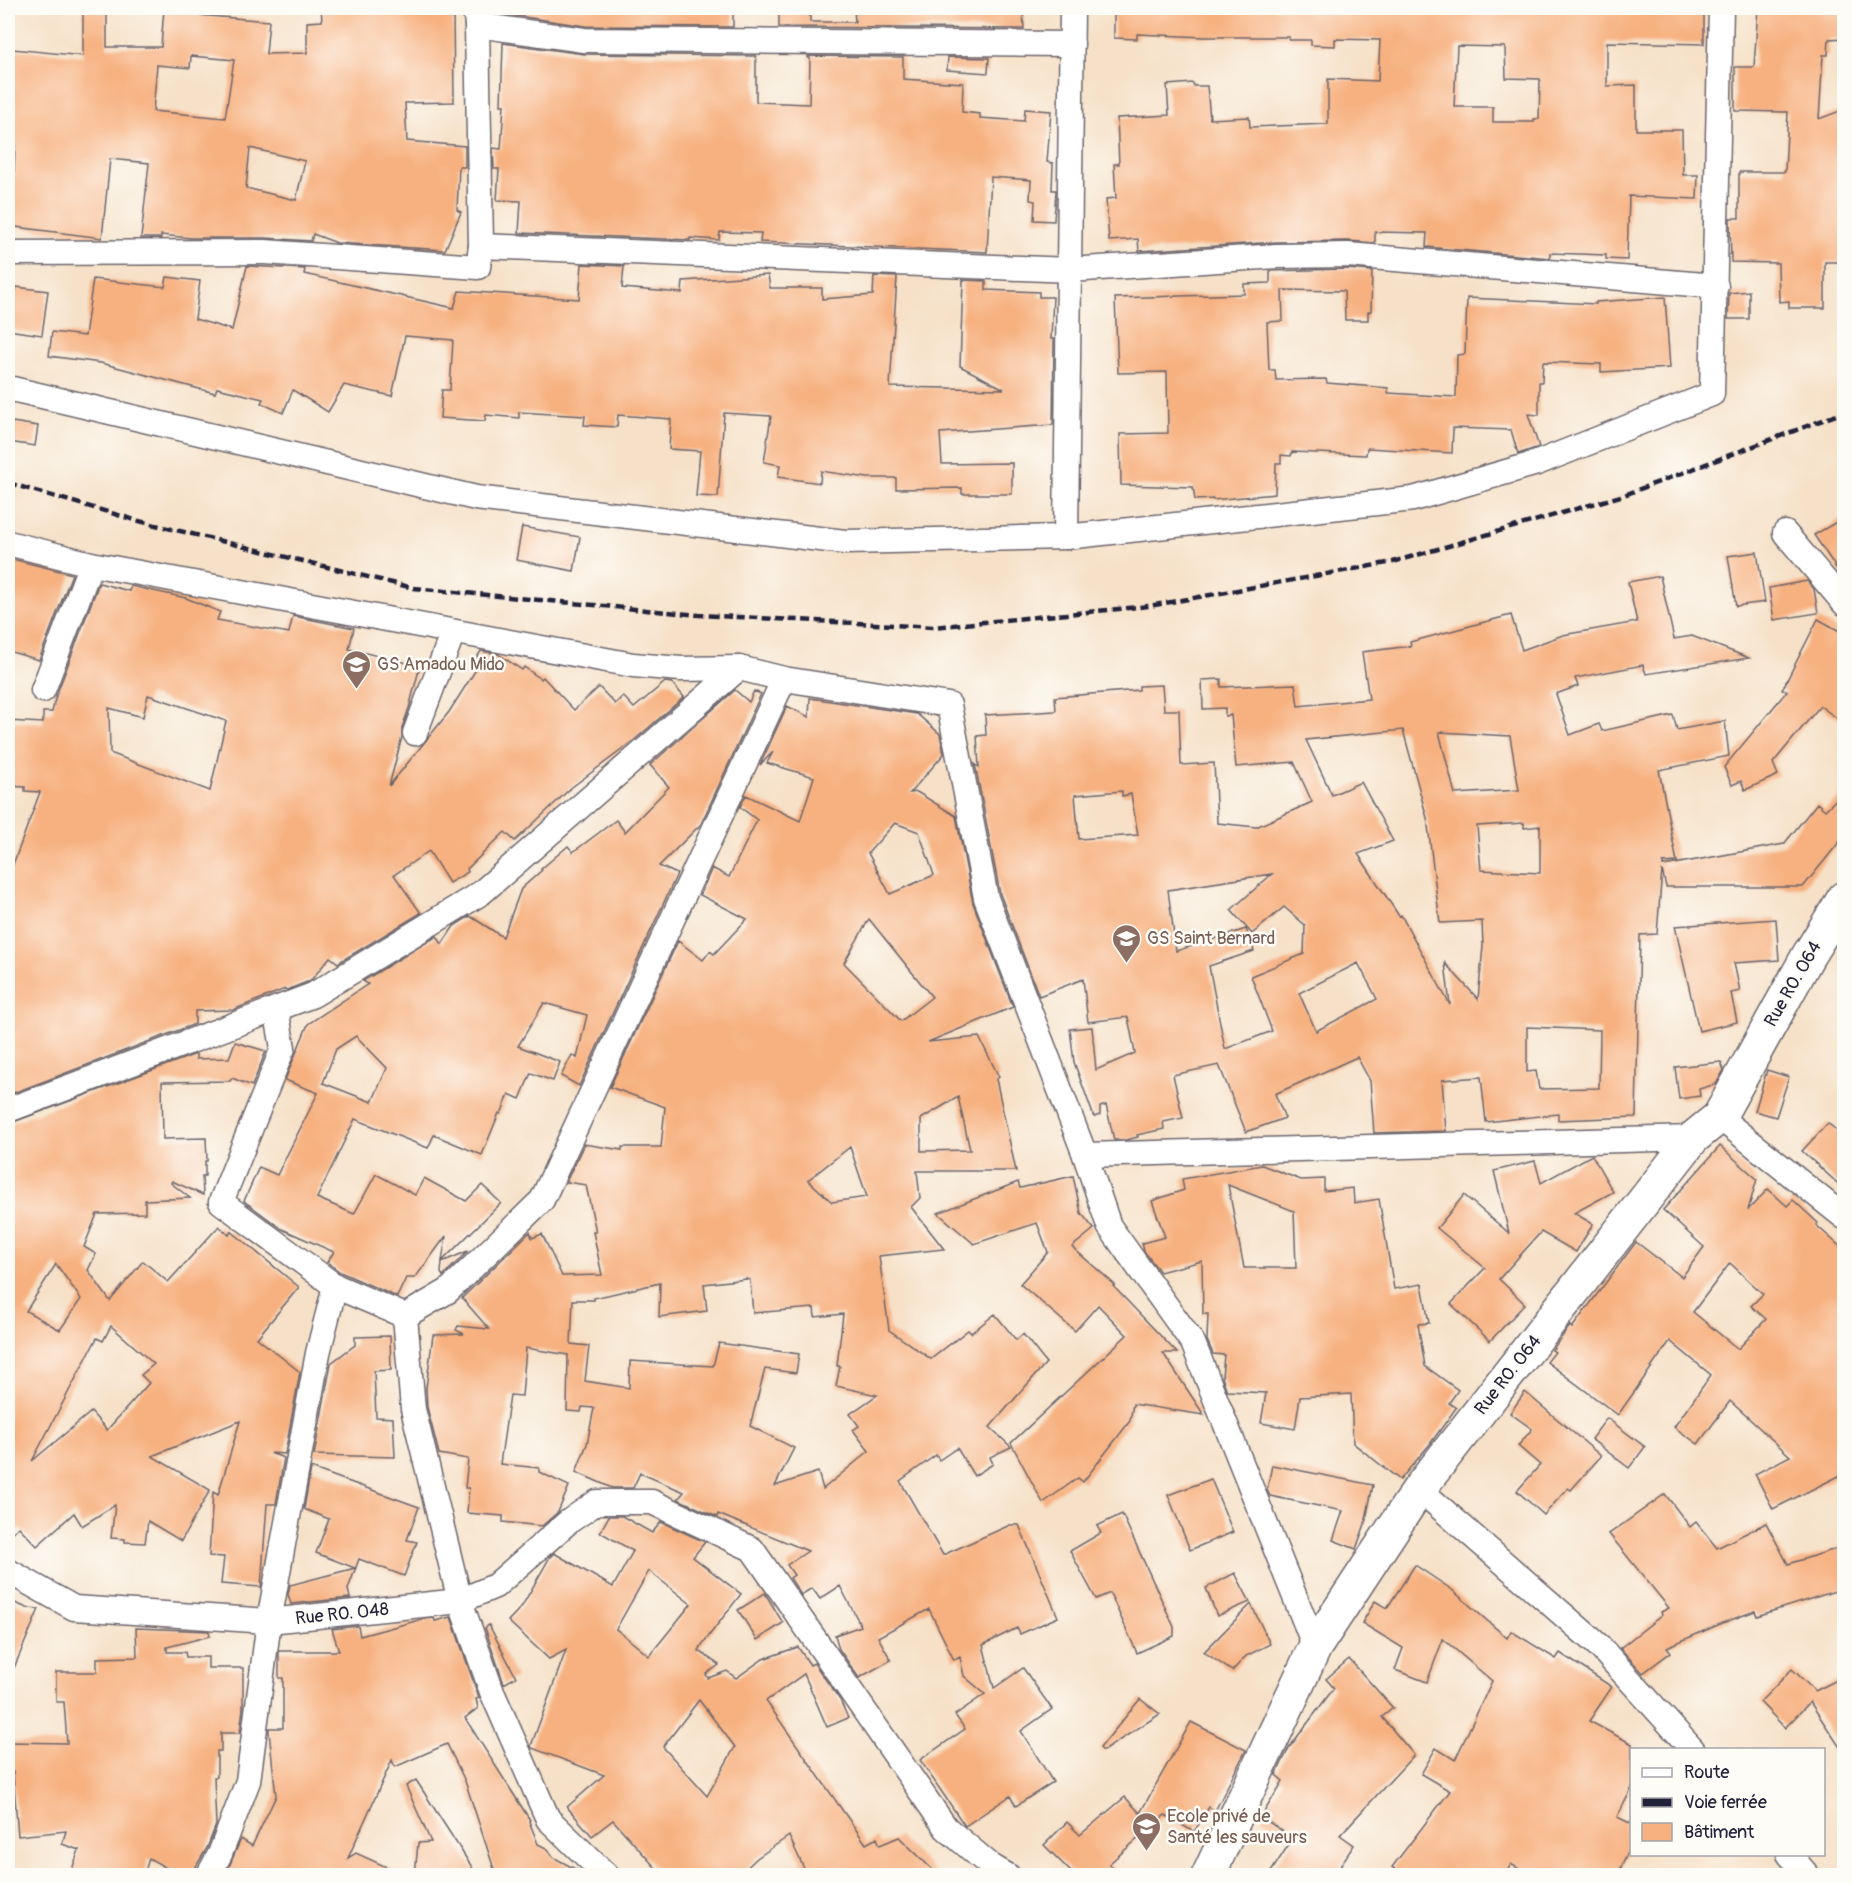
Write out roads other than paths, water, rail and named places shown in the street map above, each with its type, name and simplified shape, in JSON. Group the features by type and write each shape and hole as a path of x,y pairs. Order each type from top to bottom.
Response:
{"street":[{"path":"1066,537 1072,8"},
{"path":"8,388 476,498 845,542 1066,537 1413,499 1538,463 1712,394 1721,8"},
{"path":"8,253 265,252 478,267 481,246 476,16 584,40 1072,45"},
{"path":"481,246 1070,270 1277,256 1348,255 1716,286"},
{"path":"1785,533 1845,603"},
{"path":"8,543 91,564 633,665 681,669 739,668 784,680 949,705 986,898 1085,1155 1109,1226 1193,1343 1315,1647"},
{"path":"43,690 91,564"},
{"path":"415,733 453,632"},
{"path":"8,1110 313,995 481,893 739,668"},
{"path":"405,1316 448,1291 542,1200 784,680"},
{"name":"Rue RO. 064","path":"1209,1875 1315,1647 1419,1489 1693,1138 1719,1117 1808,956 1845,898"},
{"path":"276,1010 283,1048 221,1202 335,1286 405,1316"},
{"path":"1719,1117 1845,1216"},
{"path":"1085,1155 1693,1138"},
{"path":"208,1875 220,1854 249,1781 269,1621 318,1353 335,1286"},
{"path":"405,1316 413,1409 460,1601 492,1692 548,1819 606,1875"},
{"path":"1419,1489 1599,1646 1692,1748"},
{"name":"Rue RO. 048","path":"8,1571 74,1608 269,1621 460,1601 495,1586 568,1522 597,1502 652,1502 752,1548 946,1828 991,1866 1008,1875"},
{"path":"1791,1856 1808,1875"}],"railway":[{"path":"8,483 135,520 413,588 699,615 933,627 1149,606 1393,562 1624,495 1844,412"}],"place":[{"name":"GS Amadou Mido","path":"356,690"},
{"name":"GS Saint Bernard","path":"1126,964"},
{"name":"Ecole privé de Santé les sauveurs","path":"1146,1852"}]}
